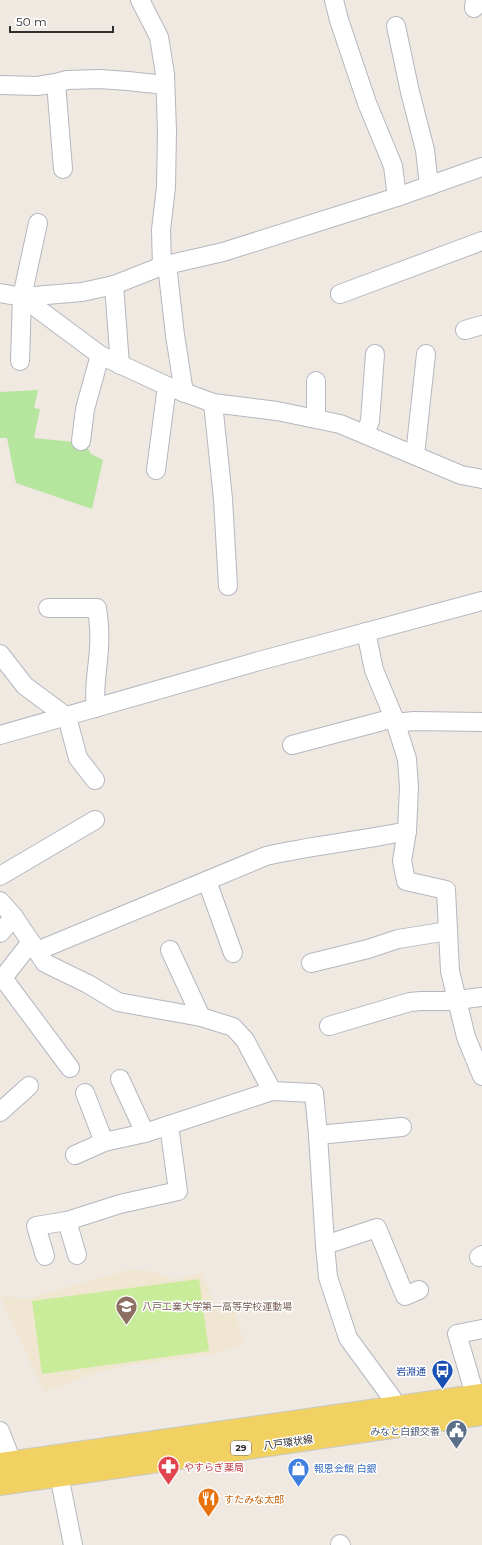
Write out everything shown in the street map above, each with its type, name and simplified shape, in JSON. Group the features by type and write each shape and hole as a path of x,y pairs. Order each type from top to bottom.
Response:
{"main road":[{"name":"八戸環状線","path":"0,1484 480,1401"},
{"name":"八戸環状線","path":"6,1463 396,1416"}],"street":[{"path":"140,0 159,37 165,84 167,131 166,188 161,230 184,393"},
{"path":"334,0 366,103 393,166 397,198"},
{"path":"396,26 410,92 425,150 429,186"},
{"path":"0,85 38,86 67,80 128,80 165,84"},
{"path":"56,83 63,169"},
{"path":"0,293 22,297 82,292 114,286 165,265 224,252 397,198 482,167"},
{"path":"20,361 22,297 38,223"},
{"path":"340,294 482,241"},
{"path":"114,286 120,365"},
{"path":"22,297 100,355 184,393 212,403 277,411 340,424 461,475 482,479"},
{"path":"366,434 370,421 375,354"},
{"path":"414,455 426,354"},
{"path":"81,442 85,409 100,355"},
{"path":"316,381 316,418"},
{"path":"156,470 167,386"},
{"path":"212,403 223,499 228,586"},
{"path":"0,735 366,632 482,601"},
{"path":"48,608 97,608 100,626 94,696 96,708"},
{"path":"366,632 374,670 395,720 407,759 409,787 407,831 402,861 406,881 446,890 450,971 466,1037 482,1076"},
{"path":"0,654 25,686 67,717 78,758 95,780"},
{"path":"292,745 395,720 482,722"},
{"path":"0,876 95,820"},
{"path":"70,1068 3,978 34,947 207,881 266,856 286,851 375,838 407,831"},
{"path":"207,881 233,953"},
{"path":"0,901 14,917 45,963 88,984 118,1002 201,1017 233,1027 245,1040 272,1091"},
{"path":"0,933 14,917"},
{"path":"311,963 368,949 398,939 448,931"},
{"path":"170,950 201,1017"},
{"path":"329,1026 410,1002 449,1001 482,997"},
{"path":"120,1079 144,1133"},
{"path":"0,1112 29,1086"},
{"path":"75,1155 104,1142 144,1133 272,1091 314,1093 328,1277 348,1338 392,1398 396,1416"},
{"path":"85,1093 104,1142"},
{"path":"45,1256 36,1226 67,1221 120,1204 178,1191 169,1125"},
{"path":"318,1135 402,1127"},
{"path":"67,1221 76,1255"},
{"path":"325,1245 377,1228 405,1296 419,1290"},
{"path":"480,1401 457,1334 482,1328"},
{"path":"0,1431 6,1463"},
{"path":"59,1475 74,1545"}],"shaded area":[{"name":"八戸工業大学第一高等学校運動場","path":"128,1270 151,1271 175,1280 201,1272 219,1315 235,1311 244,1344 215,1354 124,1366 95,1373 44,1392 0,1296 27,1299"}],"green space":[{"path":"38,390 34,408 40,409 34,438 74,442 88,449 91,454 103,460 92,509 16,483 7,438 0,438 0,392"},
{"name":"八戸工業大学第一高等学校運動場","path":"199,1279 209,1351 42,1374 32,1301"}],"place":[{"name":"八戸工業大学第一高等学校運動場","path":"126,1326"},
{"name":"岩淵通","path":"442,1390"},
{"name":"みなと白銀交番","path":"456,1450"},
{"name":"やすらぎ薬局","path":"168,1486"},
{"name":"報恩会館 白銀","path":"298,1488"},
{"name":"すたみな太郎","path":"208,1518"}]}
